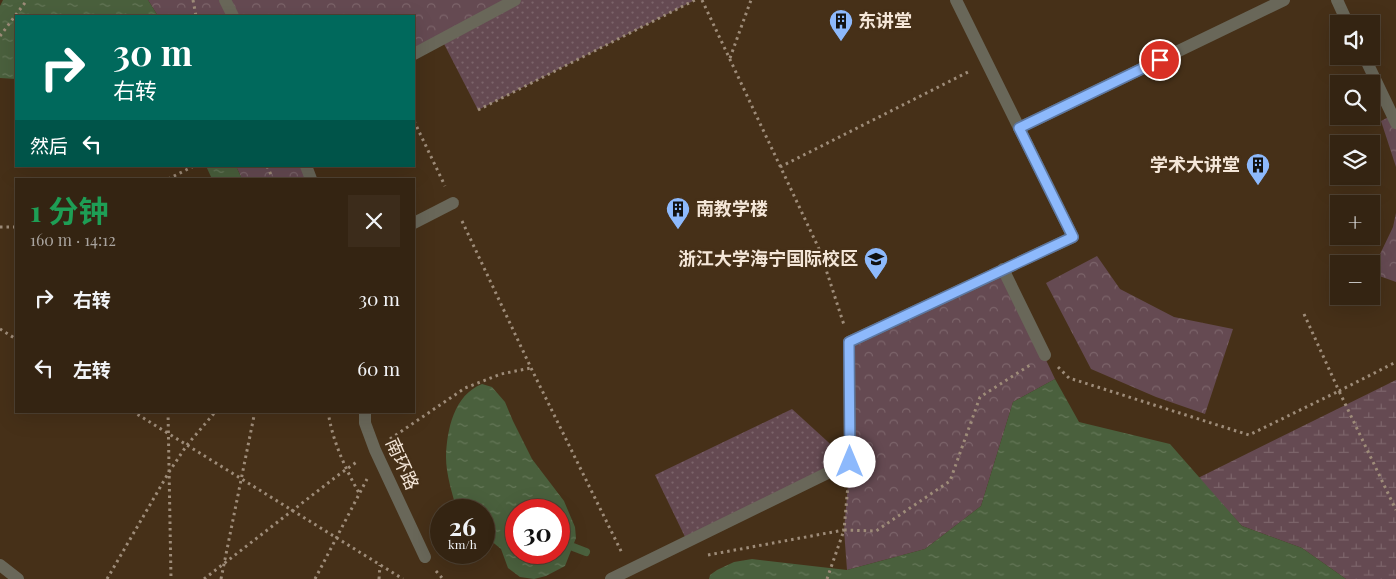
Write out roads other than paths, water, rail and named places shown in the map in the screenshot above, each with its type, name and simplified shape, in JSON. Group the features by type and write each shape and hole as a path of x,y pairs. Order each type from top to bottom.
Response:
{"street":[{"path":"225,0 232,15"},
{"path":"415,53 515,0"},
{"path":"610,579 850,462 849,342 1073,237 956,0"},
{"path":"1019,128 1284,0"},
{"path":"1337,0 1344,15"},
{"path":"1368,65 1396,123"},
{"path":"415,222 453,202"},
{"path":"1003,269 1046,355"},
{"name":"南环路","path":"365,413 365,423 375,450 425,557"},
{"path":"0,565 18,579"}],"water":[{"path":"3,0 148,0 157,15 15,15 15,79 0,78 0,6"},
{"path":"206,167 236,167 242,178 212,178"},
{"path":"1055,379 1079,422 1170,444 1242,526 1302,548 1346,579 709,579 710,575 717,570 734,562 752,559 847,570 925,549 981,506 1013,402"},
{"path":"482,384 492,387 505,402 532,459 562,499 505,499 505,560 501,549 495,544 495,499 454,499 450,483 446,457 448,435 454,414 465,396 472,389"},
{"path":"570,515 575,527 576,538 570,553"},
{"path":"507,564 566,564 546,576 534,579 520,577 508,568"}],"waterway":[{"path":"573,547 586,552"}],"place":[{"name":"东讲堂","path":"841,42"},
{"name":"学术大讲堂","path":"1258,186"},
{"name":"南教学楼","path":"678,230"},
{"name":"浙江大学海宁国际校区","path":"876,280"}]}
